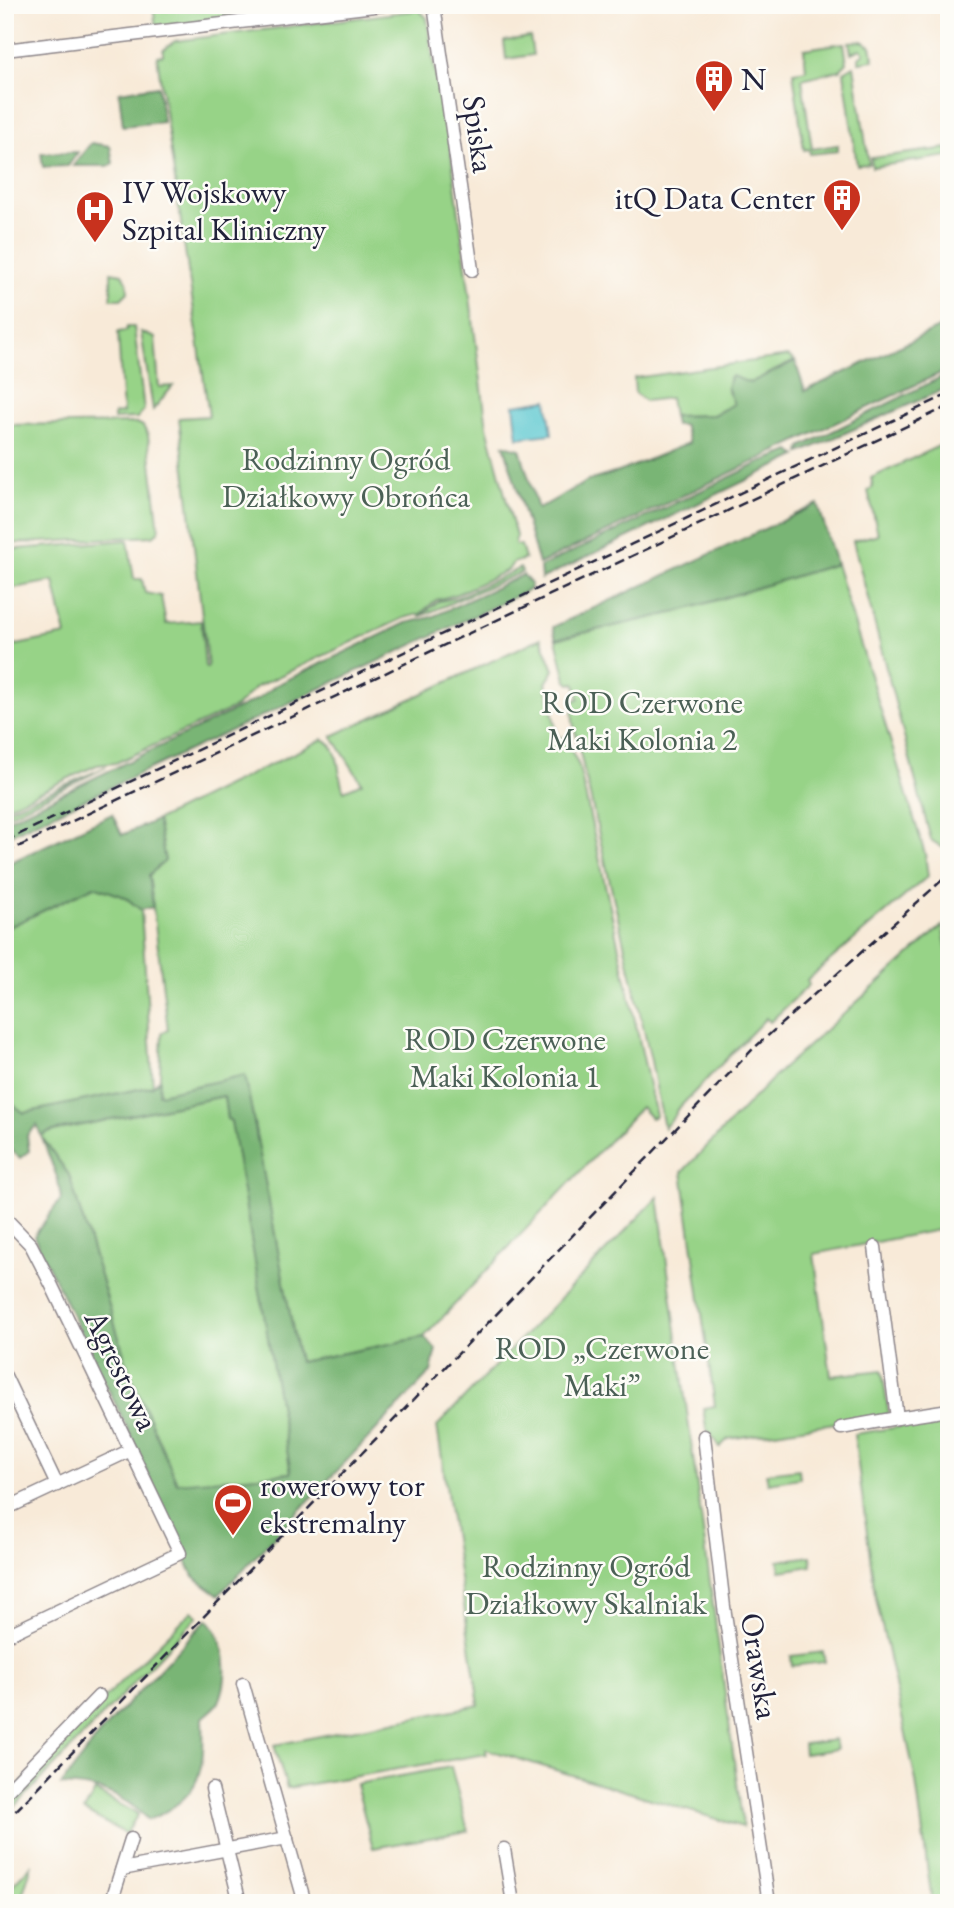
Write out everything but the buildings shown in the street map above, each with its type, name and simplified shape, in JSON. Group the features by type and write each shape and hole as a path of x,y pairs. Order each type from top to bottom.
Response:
{"street":[{"path":"5,50 383,5"},
{"name":"Spiska","path":"433,5 472,270"},
{"name":"Agrestowa","path":"5,1218 31,1245 180,1553 5,1636"},
{"path":"874,1247 897,1418"},
{"path":"5,1376 57,1485"},
{"path":"841,1428 949,1410"},
{"name":"Orawska","path":"705,1436 724,1607 769,1903"},
{"path":"5,1509 131,1450"},
{"path":"243,1684 305,1903"},
{"path":"5,1793 99,1696"},
{"path":"212,1789 239,1889 239,1901 222,1903"},
{"path":"122,1869 287,1838"},
{"path":"111,1903 131,1839"},
{"path":"504,1849 513,1903"}],"green space":[{"path":"153,5 339,5 156,29"},
{"name":"Rodzinny Ogród Działkowy Obrońca","path":"419,10 427,18 439,97 444,99 487,427 516,536 515,545 521,545 525,559 455,595 436,600 420,614 404,618 256,687 236,707 116,763 97,765 5,808 5,619 12,646 66,635 54,581 9,589 5,582 5,550 128,540 134,579 142,579 145,593 161,596 166,624 201,621 205,667 208,667 179,418 209,416 157,56 163,55 163,50 175,41"},
{"path":"530,37 533,55 506,59 504,41"},
{"path":"862,41 871,46 874,60 859,62 859,57 864,53 861,49 851,53 849,42"},
{"path":"844,43 847,63 840,70 802,79 812,149 838,145 838,151 810,154 809,149 804,150 793,72 806,70 804,49"},
{"path":"854,66 869,164 857,165 844,72"},
{"path":"158,86 163,122 123,126 119,92"},
{"path":"5,87 10,87 7,111 11,112 11,148 5,154"},
{"path":"91,143 110,146 113,163 109,166 73,166"},
{"path":"949,148 949,156 872,167 871,158"},
{"path":"78,152 68,166 43,167 41,153"},
{"path":"111,272 122,274 127,281 128,292 121,299 111,299"},
{"path":"949,323 949,369 539,564 504,445 520,449 538,509 588,481 621,471 689,443 684,425 675,425 673,416 713,415 734,404 727,387 732,376 750,383 795,361 805,391"},
{"path":"127,327 134,327 144,410 137,418 114,419 114,414 123,413 118,332 126,331"},
{"path":"141,332 155,338 159,387 173,386 153,410"},
{"path":"788,356 795,361 750,383 729,378 728,392 735,404 713,415 673,416 670,398 645,401 635,393 634,378"},
{"path":"949,373 949,387 800,453 801,447"},
{"path":"137,423 143,426 148,435 159,531 153,536 5,544 5,425"},
{"path":"949,441 949,845 945,849 931,840 853,541 878,534 868,491 873,487 871,478"},
{"path":"791,451 797,456 541,579 540,567 766,460"},
{"path":"818,504 836,564 677,612 556,639 553,627"},
{"name":"ROD Czerwone Maki Kolonia 2","path":"836,564 925,854 928,876 807,980 809,985 770,1022 766,1018 676,1111 664,1128 573,722 572,701 579,699 575,683 570,684 566,680 556,639 677,612"},
{"path":"520,568 522,572 419,617 439,601 456,598"},
{"path":"523,575 531,584 529,590 5,837 5,821 258,699 276,685 406,623 432,617"},
{"name":"ROD Czerwone Maki Kolonia 1","path":"541,638 554,670 546,683 558,738 565,737 579,766 656,1116 651,1118 641,1107 424,1337 299,1362 245,1076 159,1095 162,1033 168,1030 149,875 165,861 157,820 323,739 334,749 344,791 362,783 332,736"},
{"path":"106,767 5,817 5,811"},
{"path":"112,814 122,835 157,820 165,861 149,875 153,907 141,910 125,897 94,886 5,929 5,865"},
{"path":"95,886 125,897 141,910 153,1086 24,1113 5,1098 5,929"},
{"name":"ROD „Czerwone Maki”","path":"942,926 949,959 949,1228 814,1254 831,1376 882,1370 889,1415 728,1439 720,1447 706,1428 703,1408 715,1406 682,1172 781,1070"},
{"path":"245,1075 299,1362 424,1337 436,1349 431,1372 219,1595 193,1576 133,1440 34,1236 61,1199 58,1180 41,1137 69,1175 130,1374 177,1483 291,1473 231,1121 227,1119 224,1096 48,1132 41,1136 37,1125 27,1135 29,1151 20,1158 5,1145 5,1098 24,1113 153,1086 160,1079 159,1094"},
{"path":"224,1096 227,1119 231,1120 291,1473 177,1484 130,1374 69,1175 41,1136 48,1132"},
{"name":"Rodzinny Ogród Działkowy Skalniak","path":"658,1197 743,1827 486,1749 486,1754 287,1788 274,1745 479,1705 437,1426"},
{"path":"949,1376 949,1405 944,1406 940,1377"},
{"path":"949,1419 949,1903 932,1903 916,1781 875,1594 854,1434"},
{"path":"799,1469 800,1478 768,1483 766,1473"},
{"path":"811,1556 812,1566 780,1571 778,1561"},
{"path":"192,1611 198,1616 5,1817 5,1801 50,1752"},
{"path":"207,1619 214,1627 222,1647 225,1681 219,1702 203,1718 201,1768 190,1792 180,1802 148,1820 119,1797 87,1787 61,1785 102,1731"},
{"path":"823,1652 825,1662 792,1666 791,1656"},
{"path":"835,1740 837,1749 804,1754 803,1744"},
{"path":"451,1767 468,1831 373,1848 356,1784"},
{"path":"95,1791 138,1814 126,1834 84,1811"},
{"path":"32,1864 20,1903 5,1903 5,1893"}],"water":[{"path":"547,400 552,434 518,438 514,405"}],"railway":[{"path":"5,841 949,394"},
{"path":"5,853 949,406"},
{"path":"5,1822 753,1049 949,874"}],"place":[{"name":"N","path":"714,113"},
{"name":"itQ Data Center","path":"842,232"},
{"name":"IV Wojskowy Szpital Kliniczny","path":"95,244"},
{"name":"rowerowy tor ekstremalny","path":"233,1537"}]}
